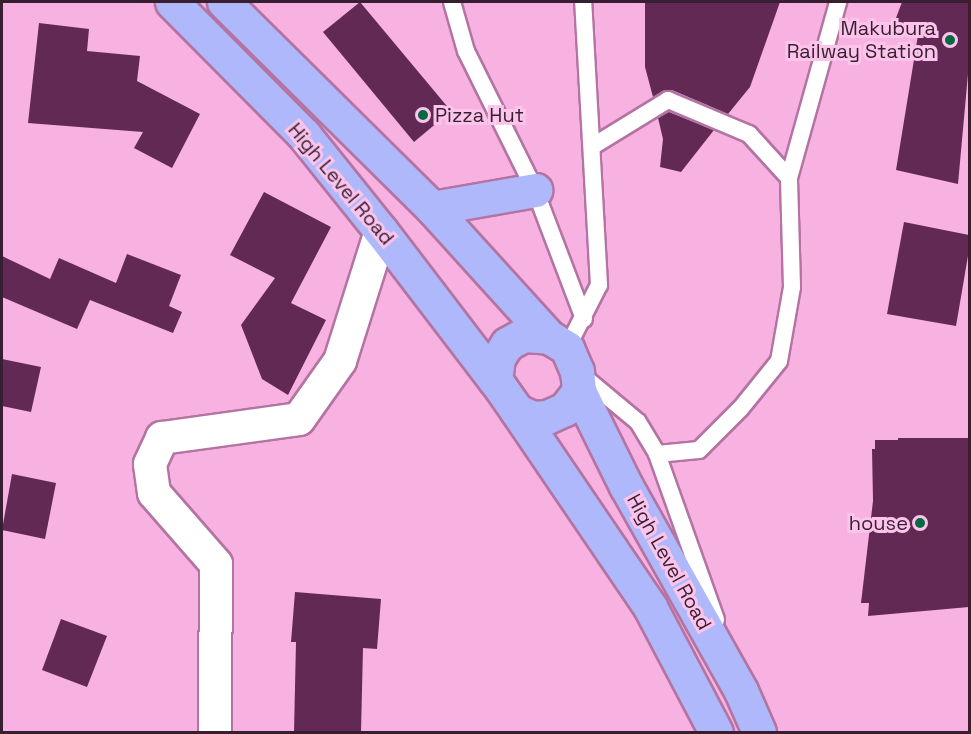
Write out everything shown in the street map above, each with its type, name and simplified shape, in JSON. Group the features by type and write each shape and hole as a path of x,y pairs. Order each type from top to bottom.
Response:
{"highway":[{"name":"High Level Road","path":"172,2 304,135 495,380"},
{"name":"High Level Road","path":"224,2 432,208 568,362 626,486 741,691 759,732"},
{"path":"432,208 535,190"},
{"path":"523,335 568,362 565,409 547,417 533,418 517,411 495,380 498,358 507,344 523,335"},
{"name":"High Level Road","path":"517,411 650,607 716,732"}],"street":[{"path":"215,731 216,564 154,493 150,464 162,438 299,419 340,361 381,231"}],"lane":[{"path":"452,2 466,51 535,190 584,319"},
{"path":"583,2 593,146 599,285 568,362 638,422 657,454 741,691"},
{"path":"657,454 699,450 741,408 778,361 792,287 789,178 838,2"},
{"path":"593,146 668,99 749,134 789,178"}],"building":[{"path":"360,2 451,111 414,142 323,32"},
{"path":"645,2 780,2 750,87 728,114 672,90 663,91 653,97 645,67"},
{"path":"902,2 969,2 969,63 958,184 896,170 918,35 893,26"},
{"path":"39,23 89,29 87,51 140,56 137,81 200,114 172,168 134,148 143,132 28,123"},
{"path":"669,112 714,130 681,172 660,167 663,139 658,118"},
{"path":"264,192 331,227 291,303 326,320 288,395 262,379 241,325 275,278 230,255"},
{"path":"904,222 969,235 969,250 956,326 887,314"},
{"path":"127,254 181,275 169,306 182,312 173,333 90,300 77,329 2,297 2,256 50,279 59,258 116,283"},
{"path":"2,359 41,367 31,412 2,406"},
{"name":"house","path":"898,438 969,438 969,607 868,616 869,603 861,603 873,501 872,449 875,449 875,440 898,440"},
{"path":"12,474 56,483 45,539 2,530"},
{"path":"295,592 381,599 377,649 363,648 361,732 294,732 296,642 291,642"},
{"path":"61,619 107,636 87,687 42,670"}],"place":[{"name":"Makubura Railway Station","path":"950,40"},
{"name":"Pizza Hut","path":"423,115"},
{"name":"house","path":"920,523"}]}
